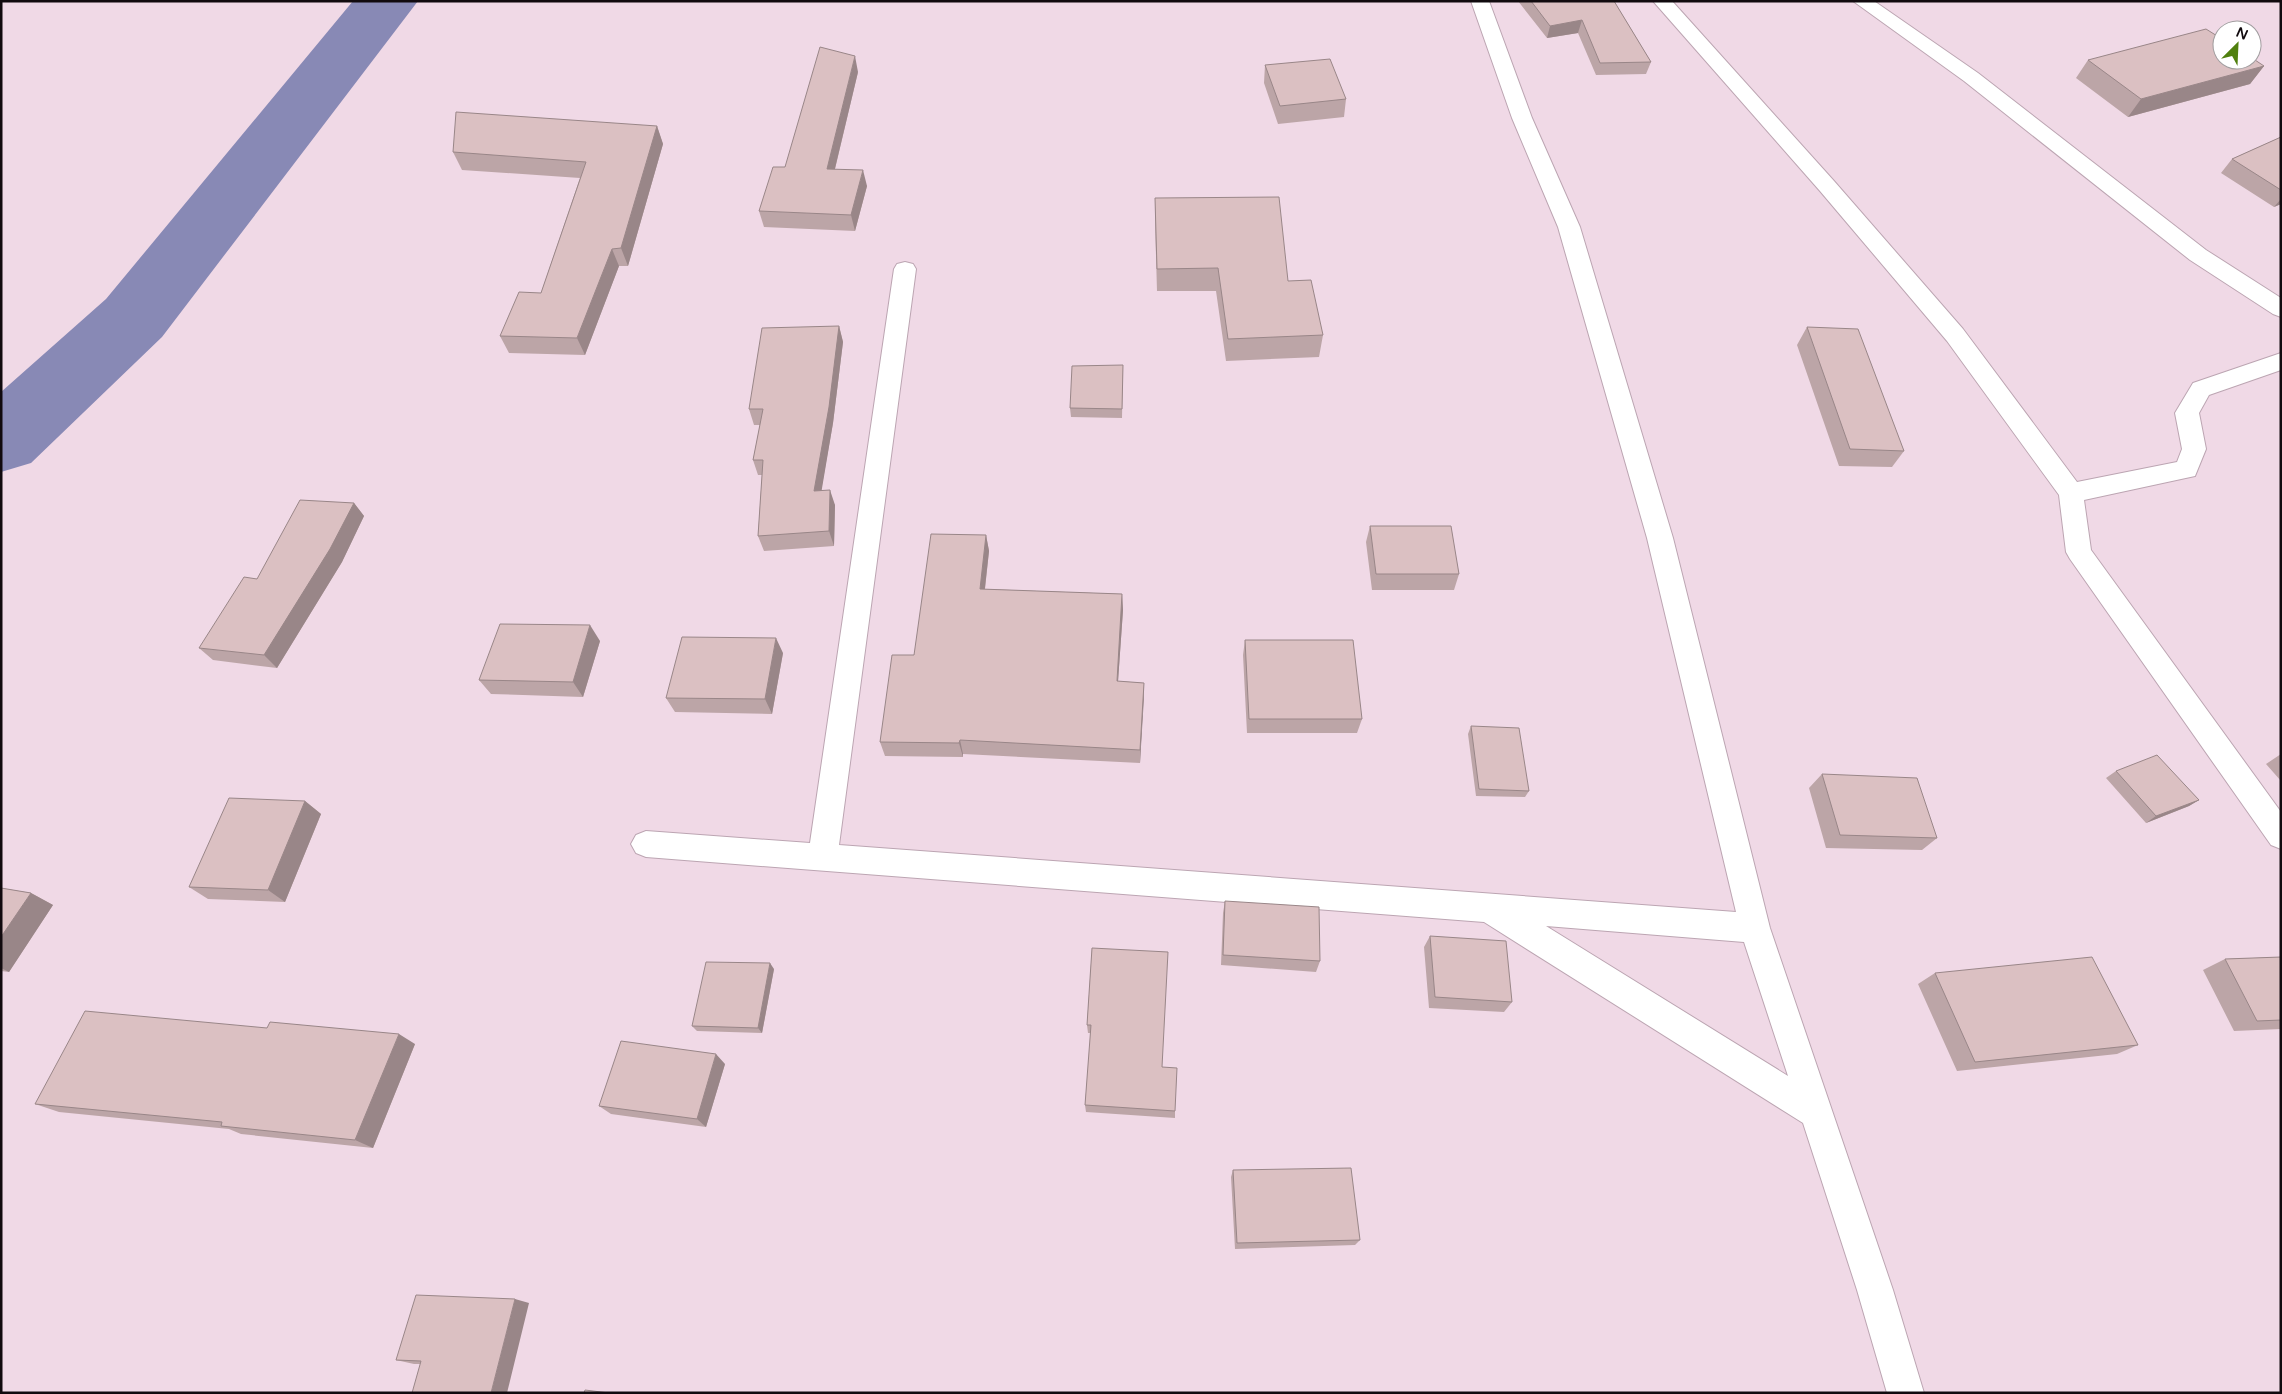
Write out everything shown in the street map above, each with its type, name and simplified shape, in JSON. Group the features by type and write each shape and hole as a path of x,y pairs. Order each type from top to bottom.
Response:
{"street":[{"path":"1480,1 1522,118 1569,228 1660,538 1755,928 1906,1393"},
{"path":"1662,1 1828,186 1955,335 2071,493 2079,552 2281,836"},
{"path":"1862,1 1971,77 2198,255 2281,309"},
{"path":"823,857 905,269"},
{"path":"2071,493 2186,469 2194,449 2187,413 2201,390 2281,361"},
{"path":"646,844 1755,928"},
{"path":"1489,908 1816,1112"}],"building":[{"path":"1531,1 1614,1 1651,62 1600,63 1582,20 1550,26"},
{"path":"2206,29 2212,33 2212,70 2249,70 2141,99 2088,60"},
{"path":"820,47 855,56 827,169 863,170 851,215 759,211 773,167 785,167"},
{"path":"1330,59 1346,99 1280,106 1265,65"},
{"path":"456,112 657,126 621,248 612,249 577,338 500,336 519,292 541,293 586,162 453,152"},
{"path":"2281,137 2281,190 2232,159"},
{"path":"1279,197 1288,281 1311,280 1323,335 1228,339 1218,268 1157,269 1155,198"},
{"path":"839,326 829,407 814,491 830,490 829,531 758,536 763,460 753,460 763,409 749,409 762,328"},
{"path":"1807,327 1858,329 1904,451 1850,449"},
{"path":"1123,365 1122,409 1070,408 1072,366"},
{"path":"300,500 354,503 330,549 264,655 199,648 244,577 257,579"},
{"path":"1370,526 1451,526 1459,574 1376,574"},
{"path":"931,534 986,535 980,589 1122,594 1117,681 1144,683 1140,750 960,740 959,743 880,742 892,655 914,655"},
{"path":"500,624 590,625 573,682 479,680"},
{"path":"682,637 776,638 765,699 666,698"},
{"path":"1245,640 1353,640 1362,719 1249,719"},
{"path":"1471,726 1519,728 1529,791 1479,789"},
{"path":"2157,755 2199,800 2156,816 2116,771"},
{"path":"1822,774 1917,778 1937,838 1840,835"},
{"path":"229,798 305,801 268,890 189,887"},
{"path":"1,888 31,893 1,937"},
{"path":"1225,901 1319,907 1320,961 1223,955"},
{"path":"1430,936 1506,941 1512,1002 1435,997"},
{"path":"1092,948 1168,952 1162,1067 1177,1068 1175,1111 1085,1105 1091,1025 1087,1025"},
{"path":"2092,957 2138,1045 1975,1062 1935,973"},
{"path":"2281,957 2281,1020 2257,1021 2225,959"},
{"path":"706,962 770,963 758,1028 692,1026"},
{"path":"85,1011 267,1028 270,1022 399,1034 355,1140 221,1126 222,1122 35,1104"},
{"path":"621,1041 716,1054 697,1119 599,1106"},
{"path":"1351,1168 1360,1240 1237,1243 1233,1170"},
{"path":"416,1295 515,1299 491,1393 412,1393 421,1361 396,1360"},
{"path":"585,1390 609,1393 584,1393"}],"waterway":[{"path":"1,441 134,318 387,1"}]}
